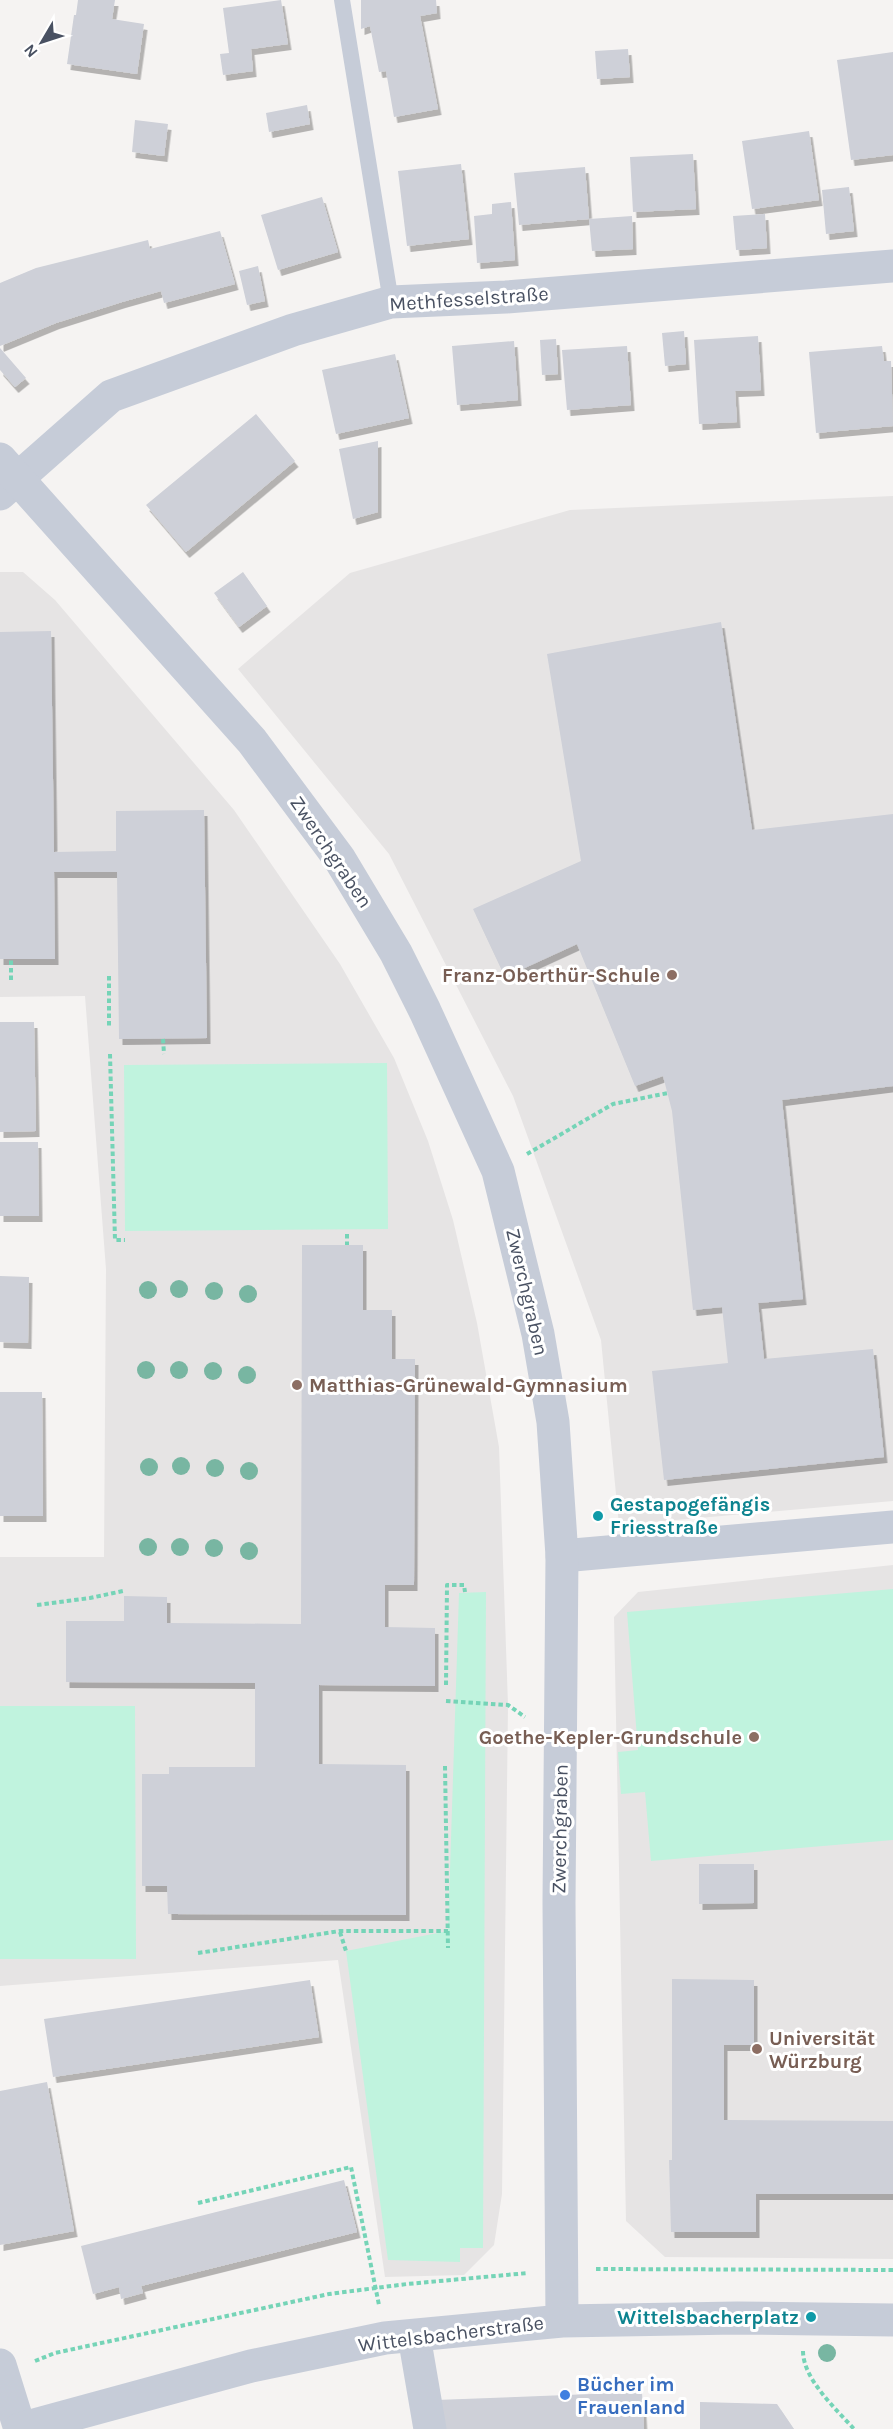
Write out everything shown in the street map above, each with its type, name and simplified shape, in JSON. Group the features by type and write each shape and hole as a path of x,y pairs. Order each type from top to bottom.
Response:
{"street":[{"name":"Methfesselstraße","path":"6,477 111,396 293,330 391,302 518,296 893,266"},
{"name":"Zwerchgraben","path":"6,477 52,515 252,741 339,858 396,953 498,1171 538,1334 553,1422 562,1556 559,1902 562,2321"},
{"path":"562,1556 893,1527"},
{"name":"Wittelsbacherstraße","path":"20,2429 82,2421 251,2366 400,2337 562,2321 893,2320"},
{"path":"400,2337 430,2429"},
{"path":"0,2365 20,2429"}],"lane":[{"path":"342,0 391,302"}],"path":[{"path":"11,959 11,980"},
{"path":"108,976 109,1028"},
{"path":"163,1039 164,1054"},
{"path":"110,1054 115,1240 125,1240"},
{"path":"498,1171 614,1104 668,1093"},
{"path":"347,1234 347,1245"},
{"path":"446,1685 447,1585 464,1585 465,1592"},
{"path":"36,1605 90,1598 123,1590"},
{"path":"446,1701 508,1705"},
{"path":"445,1766 448,1948"},
{"path":"198,1953 340,1932 448,1931"},
{"path":"340,1932 346,1952"},
{"path":"198,2204 351,2167 375,2288 400,2337"},
{"path":"593,2269 893,2270"},
{"path":"33,2361 55,2353 329,2294 519,2274"},
{"path":"802,2319 803,2363 826,2400 854,2429"}],"shaded area":[{"name":"Franz-Oberthür-Schule","path":"893,496 893,1501 619,1525 601,1340 513,1096 389,854 238,669 350,573 570,510"},
{"name":"Matthias-Grünewald-Gymnasium","path":"0,572 23,572 55,600 234,810 340,964 394,1058 428,1141 453,1220 477,1323 499,1447 508,1705 502,2194 494,2245 464,2275 385,2277 338,1960 0,1986 0,1557 104,1557 106,1269 85,996 0,997"},
{"path":"893,1565 893,2259 665,2257 626,2221 614,1617 638,1592"}],"green space":[{"path":"387,1063 388,1229 125,1231 124,1065"},
{"name":"Goethe-Kepler-Grundschule","path":"893,1589 893,1840 651,1861 645,1792 621,1794 618,1752 638,1750 627,1612"},
{"path":"486,1592 483,2248 460,2248 460,2262 388,2260 346,1951 448,1931 459,1593"},
{"path":"0,1706 135,1706 136,1959 0,1959"}],"building":[{"path":"78,0 115,0 112,19 144,24 137,74 67,64"},
{"path":"281,0 288,44 251,49 253,71 223,75 220,54 229,53 223,8"},
{"path":"361,0 436,0 437,13 420,16 438,109 394,117 386,71 379,72 370,26 361,29"},
{"path":"628,49 630,77 597,79 595,51"},
{"path":"893,52 893,155 851,160 837,60"},
{"path":"307,105 310,124 269,132 266,113"},
{"path":"135,120 168,124 164,156 132,152"},
{"path":"809,131 819,200 752,209 742,141"},
{"path":"693,154 696,209 633,212 630,157"},
{"path":"461,164 469,239 407,246 398,171"},
{"path":"585,167 589,219 519,225 514,173"},
{"path":"849,187 854,231 826,234 822,190"},
{"path":"322,197 338,252 278,270 261,215"},
{"path":"511,202 515,260 477,263 474,216 492,214 492,204"},
{"path":"765,214 767,248 736,250 733,216"},
{"path":"632,216 633,249 592,251 589,219"},
{"path":"220,231 235,284 164,303 161,291 56,323 0,346 0,283 36,268 148,240 150,249"},
{"path":"258,266 265,301 247,305 239,271"},
{"path":"684,331 686,364 665,366 662,333"},
{"path":"758,336 761,390 735,391 737,422 699,424 694,340"},
{"path":"556,339 558,374 542,375 540,340"},
{"path":"514,341 518,400 457,405 452,346"},
{"path":"627,346 631,405 567,410 562,350"},
{"path":"882,346 884,361 891,361 893,426 816,433 809,352"},
{"path":"0,348 26,378 15,387 0,370"},
{"path":"395,354 409,418 336,434 322,370"},
{"path":"256,414 295,461 186,552 146,505"},
{"path":"378,441 378,512 353,519 339,449"},
{"path":"243,572 267,606 239,627 214,593"},
{"path":"721,622 752,830 893,814 893,1086 782,1100 803,1299 758,1303 764,1359 873,1349 884,1457 664,1480 652,1371 728,1363 722,1307 693,1310 672,1111 663,1076 635,1086 577,944 505,977 473,909 581,861 547,654"},
{"path":"51,631 54,852 116,851 116,811 204,810 207,1038 119,1039 117,872 54,872 55,959 0,959 0,632"},
{"path":"0,1022 34,1022 36,1131 0,1132"},
{"path":"0,1142 38,1142 39,1216 0,1216"},
{"path":"302,1245 363,1245 363,1310 392,1310 392,1359 415,1359 414,1585 385,1585 385,1627 435,1628 435,1686 319,1685 319,1764 406,1765 406,1915 168,1914 167,1886 142,1886 142,1774 169,1774 169,1767 255,1767 255,1683 66,1682 66,1621 124,1621 124,1596 167,1597 167,1623 301,1624"},
{"path":"0,1276 29,1277 28,1343 0,1342"},
{"path":"0,1392 42,1392 43,1516 0,1516"},
{"path":"699,1864 754,1864 754,1903 699,1904"},
{"path":"672,1979 754,1980 754,2045 724,2045 724,2120 893,2121 893,2194 756,2194 756,2232 671,2232 669,2160 672,2160"},
{"path":"310,1980 319,2037 53,2077 44,2019"},
{"path":"47,2082 74,2231 0,2245 0,2091"},
{"path":"344,2180 357,2232 141,2286 143,2293 121,2299 119,2287 93,2294 81,2246"},
{"path":"642,2392 644,2429 437,2429 436,2400"},
{"path":"700,2402 777,2404 794,2429 700,2429"}],"place":[{"name":"Franz-Oberthür-Schule","path":"672,975"},
{"name":"Matthias-Grünewald-Gymnasium","path":"297,1385"},
{"name":"Gestapogefängis Friesstraße","path":"598,1516"},
{"name":"Goethe-Kepler-Grundschule","path":"754,1737"},
{"name":"Universität Würzburg","path":"757,2049"},
{"name":"Wittelsbacherplatz","path":"811,2317"},
{"name":"Bücher im Frauenland","path":"565,2395"}]}
